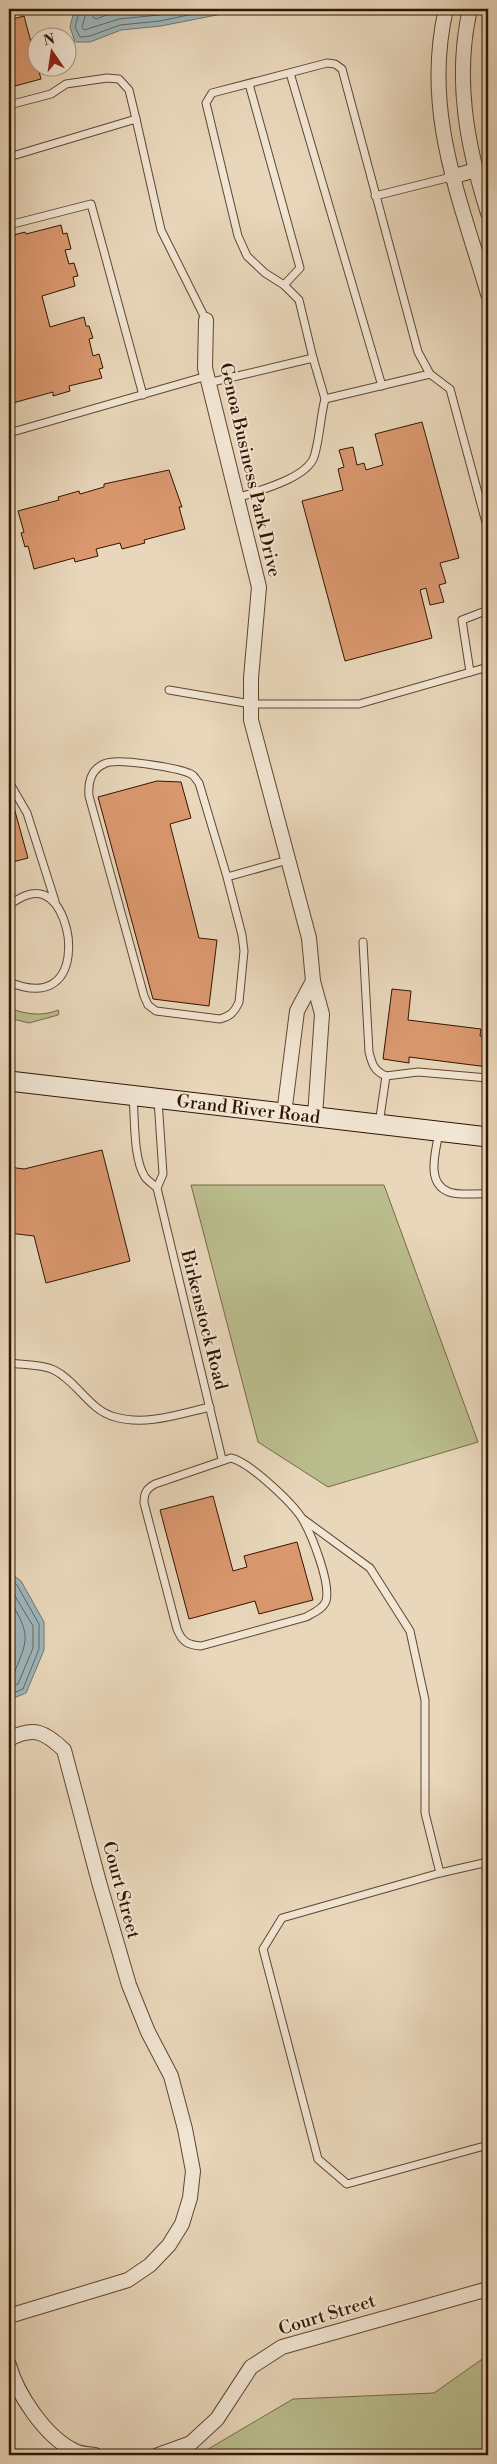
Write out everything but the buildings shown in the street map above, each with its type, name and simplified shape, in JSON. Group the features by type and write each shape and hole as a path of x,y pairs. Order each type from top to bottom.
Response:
{"main road":[{"name":"Grand River Road","path":"9,1081 488,1137"}],"street":[{"path":"446,9 439,57 438,100 444,143 451,177 488,294"},
{"path":"470,9 463,89 465,126 488,213"},
{"path":"451,177 476,170"},
{"name":"Genoa Business Park Drive","path":"206,320 204,368 259,587 251,720 309,938 313,981 322,1014 314,1116"},
{"path":"284,1114 297,1011 313,981"},
{"name":"Court Street","path":"9,1739 26,1731 48,1735 64,1750 99,1882 129,1984 148,2032 171,2076 193,2171 190,2198 182,2224 169,2245 150,2265 128,2280 9,2316"},
{"name":"Court Street","path":"158,2455 191,2443 217,2419 252,2367 282,2346 488,2289"},
{"path":"9,2366 13,2380 44,2428 73,2451 95,2455"}],"lane":[{"path":"236,498 279,483 305,470 313,458 325,399 299,300 284,285 264,273 247,256 238,236 206,103 212,94 290,72 327,63 335,64 342,69 374,196 418,352 430,374 450,389 488,530"},
{"path":"290,72 382,386"},
{"path":"9,105 51,94 66,84 107,78 120,79 129,90 161,230 206,320"},
{"path":"249,84 300,268 284,285"},
{"path":"9,156 136,119"},
{"path":"374,196 451,177"},
{"path":"9,225 91,204 143,395"},
{"path":"9,433 143,395 313,358"},
{"path":"325,399 430,374"},
{"path":"470,672 462,620 488,610"},
{"path":"169,690 251,704 359,704 488,667"},
{"path":"117,761 181,771 193,775 199,783 227,877 242,935 244,951 239,1002 236,1010 230,1016 220,1019 156,1011 148,1005 144,996 89,796 88,784 93,772 104,763 117,761"},
{"path":"9,782 27,813 55,902 67,930 70,957 65,971 55,983 39,989 23,988 9,982"},
{"path":"227,877 288,860"},
{"path":"9,905 29,894 43,894 55,902"},
{"path":"363,942 369,1052 372,1066 378,1073 386,1076 418,1072 488,1078"},
{"path":"379,1124 386,1076"},
{"name":"Birkenstock Road","path":"133,1095 136,1139 141,1167 146,1177 157,1188 222,1459"},
{"name":"Birkenstock Road","path":"157,1188 163,1174 158,1098"},
{"path":"439,1132 433,1168 437,1183 449,1192 488,1194"},
{"path":"9,1363 54,1370 64,1376 100,1410 113,1417 133,1421 154,1420 210,1407"},
{"path":"302,1519 317,1554 327,1589 326,1602 318,1611 306,1617 201,1646 190,1645 181,1639 176,1629 144,1503 144,1495 148,1488 155,1484 222,1459 238,1459 282,1497 302,1519 370,1568 410,1631 425,1700 425,1813 440,1873"},
{"path":"488,1862 440,1873 282,1918 263,1949 318,2158 347,2184 488,2145"}],"green space":[{"path":"9,1008 34,1014 58,1010 59,1012 58,1015 29,1023 9,1018"},
{"path":"191,1185 384,1185 478,1442 328,1487 258,1442"},
{"path":"488,2355 488,2448 460,2455 198,2455 293,2399 434,2393"}],"water":[{"path":"82,9 247,9 161,26 121,30 90,42 78,42 78,28 70,28 74,11"},
{"path":"9,1572 21,1581 44,1622 44,1650 26,1693 9,1700"}]}
